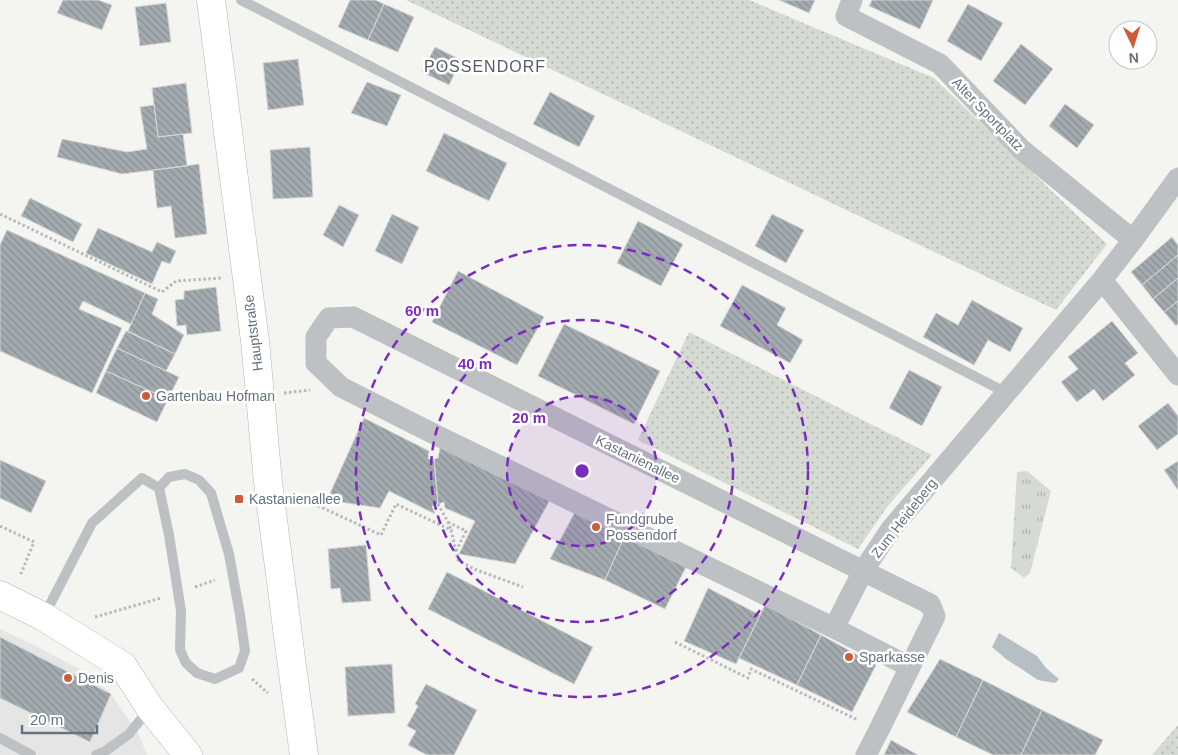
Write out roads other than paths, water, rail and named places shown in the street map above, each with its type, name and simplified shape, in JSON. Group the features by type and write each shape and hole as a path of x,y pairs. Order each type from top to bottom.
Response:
{"main road":[{"name":"Hauptstraße","path":"211,0 254,341 268,482 304,755"},
{"path":"8,589 44,617 123,666 150,708 188,755"}],"street":[{"name":"Alter Sportplatz","path":"852,0 846,16 940,64 1022,150 1133,240"},
{"name":"Zum Heideberg","path":"866,755 935,616 930,604 863,571 892,529 1174,192"},
{"path":"1102,280 1178,375"},
{"name":"Kastanienallee","path":"863,571 353,317 329,318 316,337 316,363 341,387 910,667"},
{"path":"834,628 863,571"}],"lane":[{"path":"241,0 1007,393"},
{"path":"44,617 92,523 142,478 159,488 169,534 181,611 180,650 186,663 197,673 215,679 239,668 245,650 240,615 229,554 211,493 199,480 185,474 169,477 159,488"},
{"path":"96,755 104,752 129,734 150,708"},
{"path":"0,738 31,755"}],"place":[{"name":"Gartenbau Hofman","path":"146,396"},
{"name":"Kastanienallee","path":"239,499"},
{"name":"Fundgrube Possendorf","path":"596,527"},
{"name":"Sparkasse","path":"849,657"},
{"name":"Denis","path":"68,678"}],"district":[{"name":"POSSENDORF","path":"485,66"}]}
